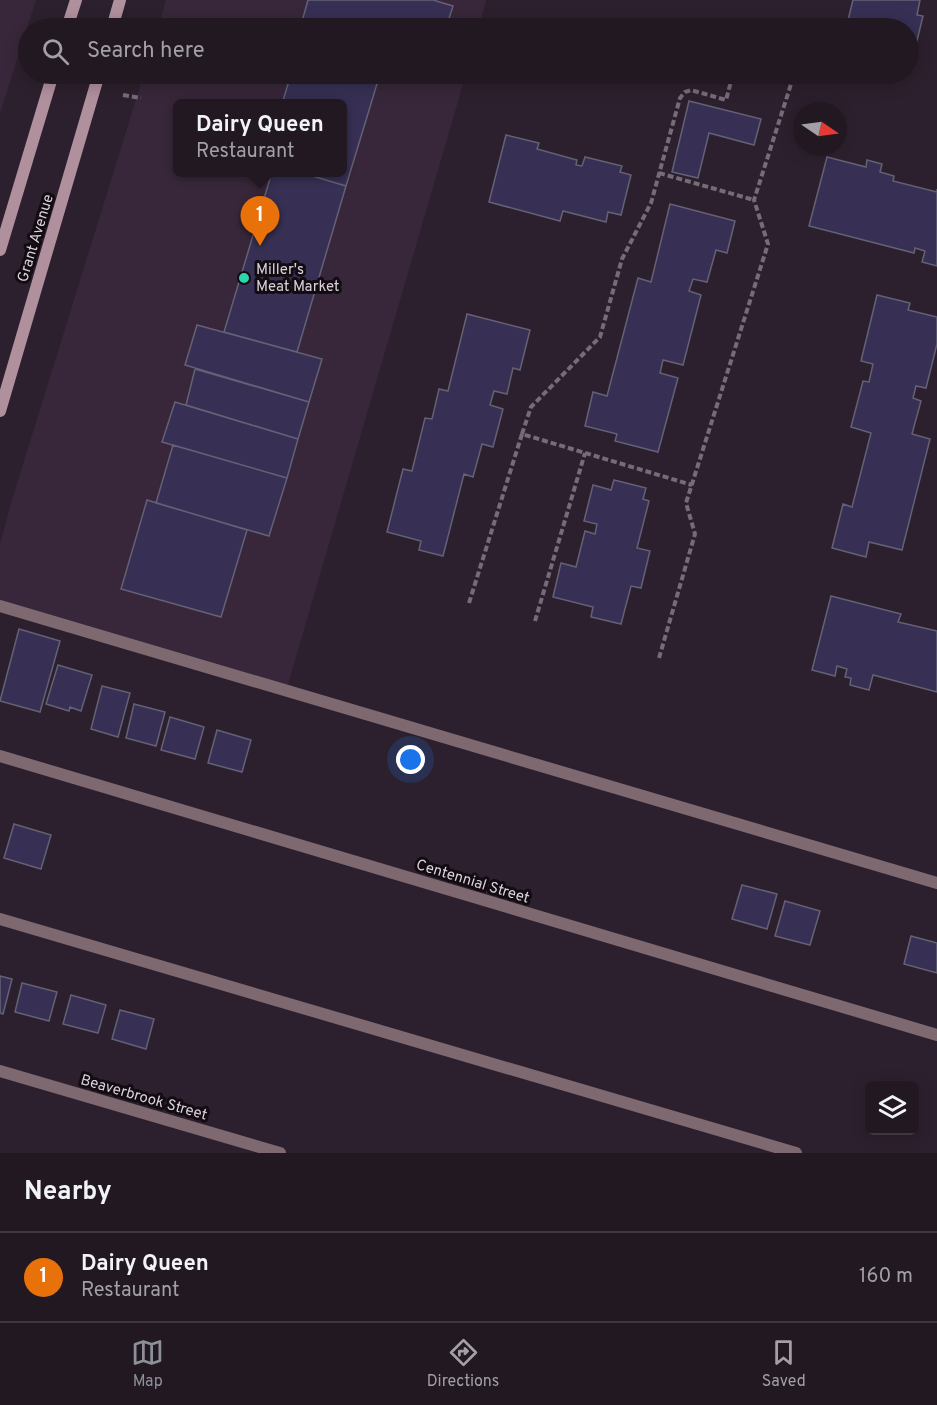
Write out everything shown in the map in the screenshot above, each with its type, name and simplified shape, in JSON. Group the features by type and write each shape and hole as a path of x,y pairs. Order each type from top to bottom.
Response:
{"main road":[{"path":"70,18 76,0"},
{"path":"115,18 120,0"},
{"name":"Grant Avenue","path":"0,250 50,84"},
{"name":"Grant Avenue","path":"0,411 96,84"}],"street":[{"path":"0,606 937,883"},
{"name":"Centennial Street","path":"0,756 937,1035"},
{"path":"0,919 796,1153"},
{"name":"Beaverbrook Street","path":"0,1071 280,1153"}],"path":[{"path":"469,603 531,407 600,336 622,259 651,203 680,98 685,92 691,90 726,100 731,84"},
{"path":"659,658 695,534 686,503 768,244 754,200 791,84"},
{"path":"123,94 141,98"},
{"path":"659,173 754,200"},
{"path":"522,434 692,485"},
{"path":"535,621 585,453"}],"shaded area":[{"path":"0,0 36,0 30,18 18,18 18,56 0,113"},
{"path":"166,0 486,0 482,18 161,18"},
{"path":"141,84 463,84 286,691 0,606 0,544"}],"building":[{"path":"308,0 433,0 453,6 449,18 303,18"},
{"path":"853,0 920,0 917,15 923,16 919,32 919,18 848,18"},
{"path":"288,84 377,84 346,186 316,177 347,177 347,99 284,99"},
{"path":"689,101 761,119 754,145 709,133 698,178 672,172"},
{"path":"506,135 539,143 537,149 577,160 576,165 582,166 585,157 622,166 620,172 631,175 621,215 608,212 606,222 563,211 560,221 489,202"},
{"path":"827,157 866,167 867,160 882,164 880,172 894,176 893,181 937,192 937,266 922,262 925,251 915,248 914,253 809,226"},
{"path":"270,177 316,177 346,186 297,352 224,332"},
{"path":"670,204 735,221 727,253 716,250 707,282 693,279 689,291 701,295 683,365 663,360 660,373 678,378 658,452 615,441 617,434 585,426 593,392 607,396 638,278 651,282"},
{"path":"877,295 910,303 908,310 937,317 937,344 926,388 916,386 913,398 921,401 912,434 930,439 902,550 869,542 866,557 832,548 843,504 852,507 871,433 851,427 863,381 869,382 873,364 861,361"},
{"path":"467,314 530,330 520,370 513,368 507,394 494,391 490,405 503,409 493,447 482,444 473,477 464,474 443,556 419,550 421,541 387,532 403,469 412,471 425,418 432,419 439,389 448,391"},
{"path":"197,325 322,359 309,402 185,365"},
{"path":"195,369 309,402 298,439 186,405"},
{"path":"175,402 298,439 287,478 162,442"},
{"path":"173,445 287,478 269,536 156,503"},
{"path":"614,480 646,488 643,499 649,501 637,548 650,551 641,588 631,586 621,624 591,617 593,607 553,597 561,563 576,567 585,531 595,534 597,524 584,521 593,485 611,490"},
{"path":"147,500 247,530 221,617 121,589"},
{"path":"831,596 901,614 898,622 937,631 937,692 873,675 869,690 850,685 851,678 845,677 847,669 837,666 835,676 812,670"},
{"path":"19,629 60,641 40,712 0,701"},
{"path":"58,665 92,675 81,711 70,707 69,711 46,704"},
{"path":"102,686 130,693 118,737 91,729"},
{"path":"134,704 165,712 156,746 126,738"},
{"path":"170,717 204,727 195,759 161,750"},
{"path":"217,730 251,740 242,772 208,763"},
{"path":"14,824 51,835 41,869 4,858"},
{"path":"742,885 777,894 767,929 732,919"},
{"path":"785,901 820,911 810,945 775,936"},
{"path":"911,936 937,943 937,973 904,964"},
{"path":"0,976 12,979 3,1014 0,1013"},
{"path":"22,983 57,992 49,1021 15,1012"},
{"path":"71,995 106,1005 98,1033 63,1024"},
{"path":"120,1010 154,1019 146,1049 112,1039"}],"place":[{"name":"Dairy Queen","path":"260,246"},
{"name":"Miller's Meat Market","path":"244,278"}]}
